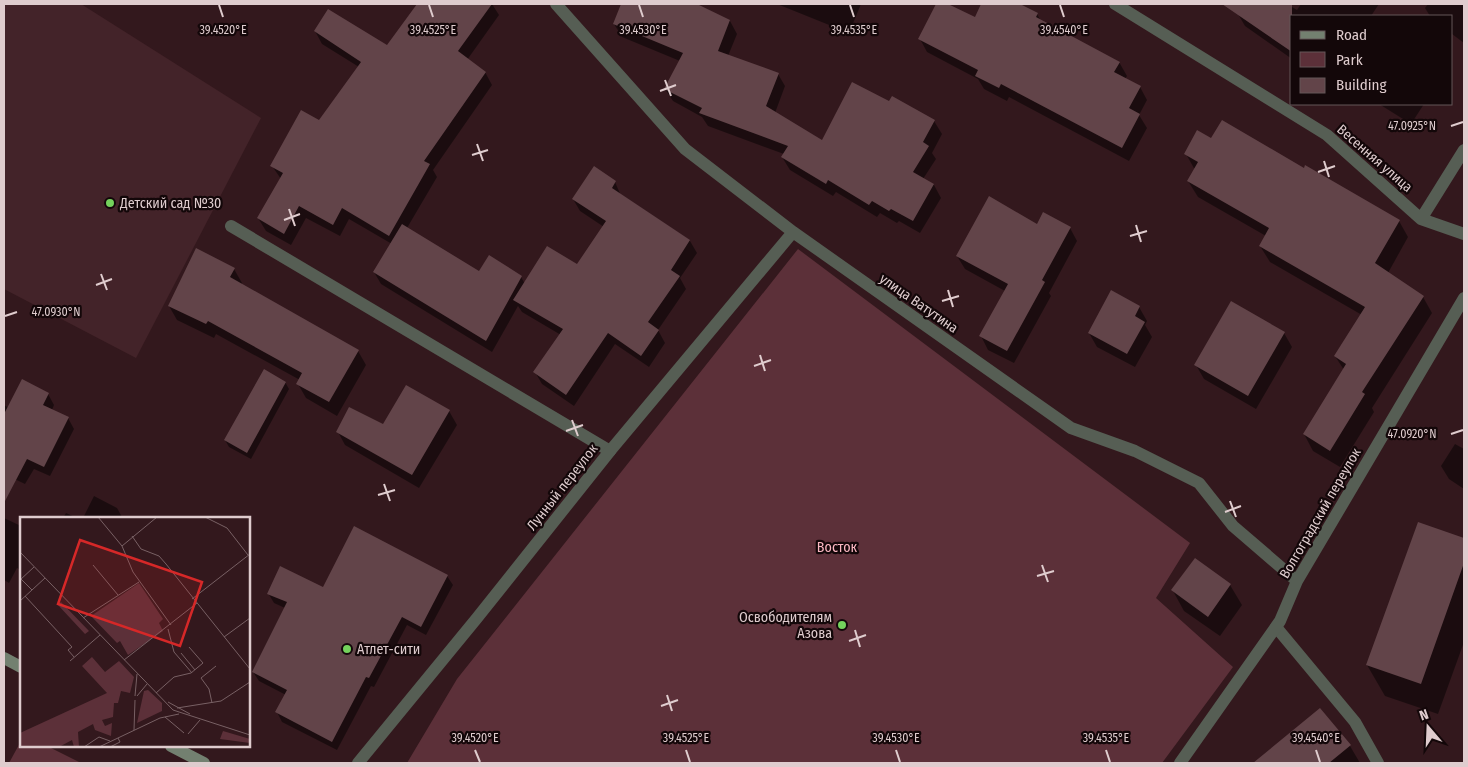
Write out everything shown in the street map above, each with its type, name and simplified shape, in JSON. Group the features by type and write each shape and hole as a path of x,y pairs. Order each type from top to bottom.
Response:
{"main road":[{"path":"4,658 20,666"},
{"path":"173,747 204,763"}],"street":[{"name":"улица Ватутина","path":"556,4 685,149 793,232 1071,428 1135,451 1198,483 1233,526 1297,581"},
{"name":"Весенняя улица","path":"1115,4 1328,135 1421,219 1464,234"},
{"path":"1421,219 1464,150"},
{"path":"231,226 610,451"},
{"name":"Лунный переулок","path":"358,763 610,451 793,232"},
{"name":"Волгоградский переулок","path":"1180,763 1276,627 1297,581 1464,298"},
{"path":"1276,627 1355,722 1378,763"}],"shaded area":[{"name":"Детский сад №30","path":"4,4 81,4 261,118 136,358 4,289"}],"green space":[{"name":"Восток","path":"798,249 1190,543 1156,598 1233,667 1162,763 407,763 457,679"},
{"path":"20,743 20,747 49,747 81,763 9,763"}],"building":[{"path":"417,4 492,4 458,51 486,72 424,161 430,164 389,236 342,208 333,225 299,206 284,234 257,218 283,173 270,166 301,110 319,120 361,62 314,31 328,9 387,45"},
{"path":"621,4 697,4 730,20 718,51 779,73 766,106 822,140 852,82 889,101 892,96 935,120 923,142 929,146 913,172 934,184 913,221 891,209 889,211 872,201 869,205 828,180 826,184 781,157 788,146 699,113 702,108 664,89 683,53 613,24"},
{"path":"936,4 948,4 975,17 981,4 1020,4 1038,13 1036,17 1120,62 1114,72 1141,86 1129,108 1140,114 1122,148 1001,84 999,88 975,76 978,70 918,39"},
{"path":"1222,4 1292,4 1292,15 1290,15 1290,51"},
{"path":"1222,120 1304,168 1305,165 1400,220 1375,263 1424,296 1362,392 1365,394 1330,451 1303,434 1346,364 1334,356 1365,307 1259,246 1269,228 1187,181 1198,162 1184,154 1197,130 1211,138"},
{"path":"594,166 616,181 612,188 690,240 671,270 680,276 648,322 659,330 641,356 608,333 566,395 533,372 563,329 513,300 547,246 577,264 606,221 572,199"},
{"path":"989,196 1037,224 1043,212 1071,227 1042,280 1045,282 1007,351 979,336 1008,284 956,256"},
{"path":"402,224 479,271 489,255 522,276 486,341 373,272"},
{"path":"196,248 235,268 230,277 359,350 329,402 296,384 302,373 208,321 206,324 168,306"},
{"path":"1111,290 1140,306 1135,316 1145,322 1127,354 1088,333"},
{"path":"1231,301 1285,332 1248,396 1194,365"},
{"path":"264,369 286,382 247,453 224,440"},
{"path":"22,379 49,393 43,405 69,417 44,467 27,459 4,503 4,414"},
{"path":"406,385 450,410 412,475 336,432 349,407 383,424"},
{"path":"1418,522 1464,538 1464,563 1421,684 1366,665"},
{"path":"354,526 448,575 421,627 402,617 369,678 366,677 332,742 275,712 287,690 252,672 287,602 267,594 280,566 323,587"},
{"path":"1195,558 1231,584 1208,617 1171,590"},
{"path":"1320,708 1351,745 1329,763 1253,763"}],"place":[{"name":"Детский сад №30","path":"110,203"},
{"name":"Освободителям Азова","path":"842,625"},
{"name":"Атлет-сити","path":"347,649"}]}
